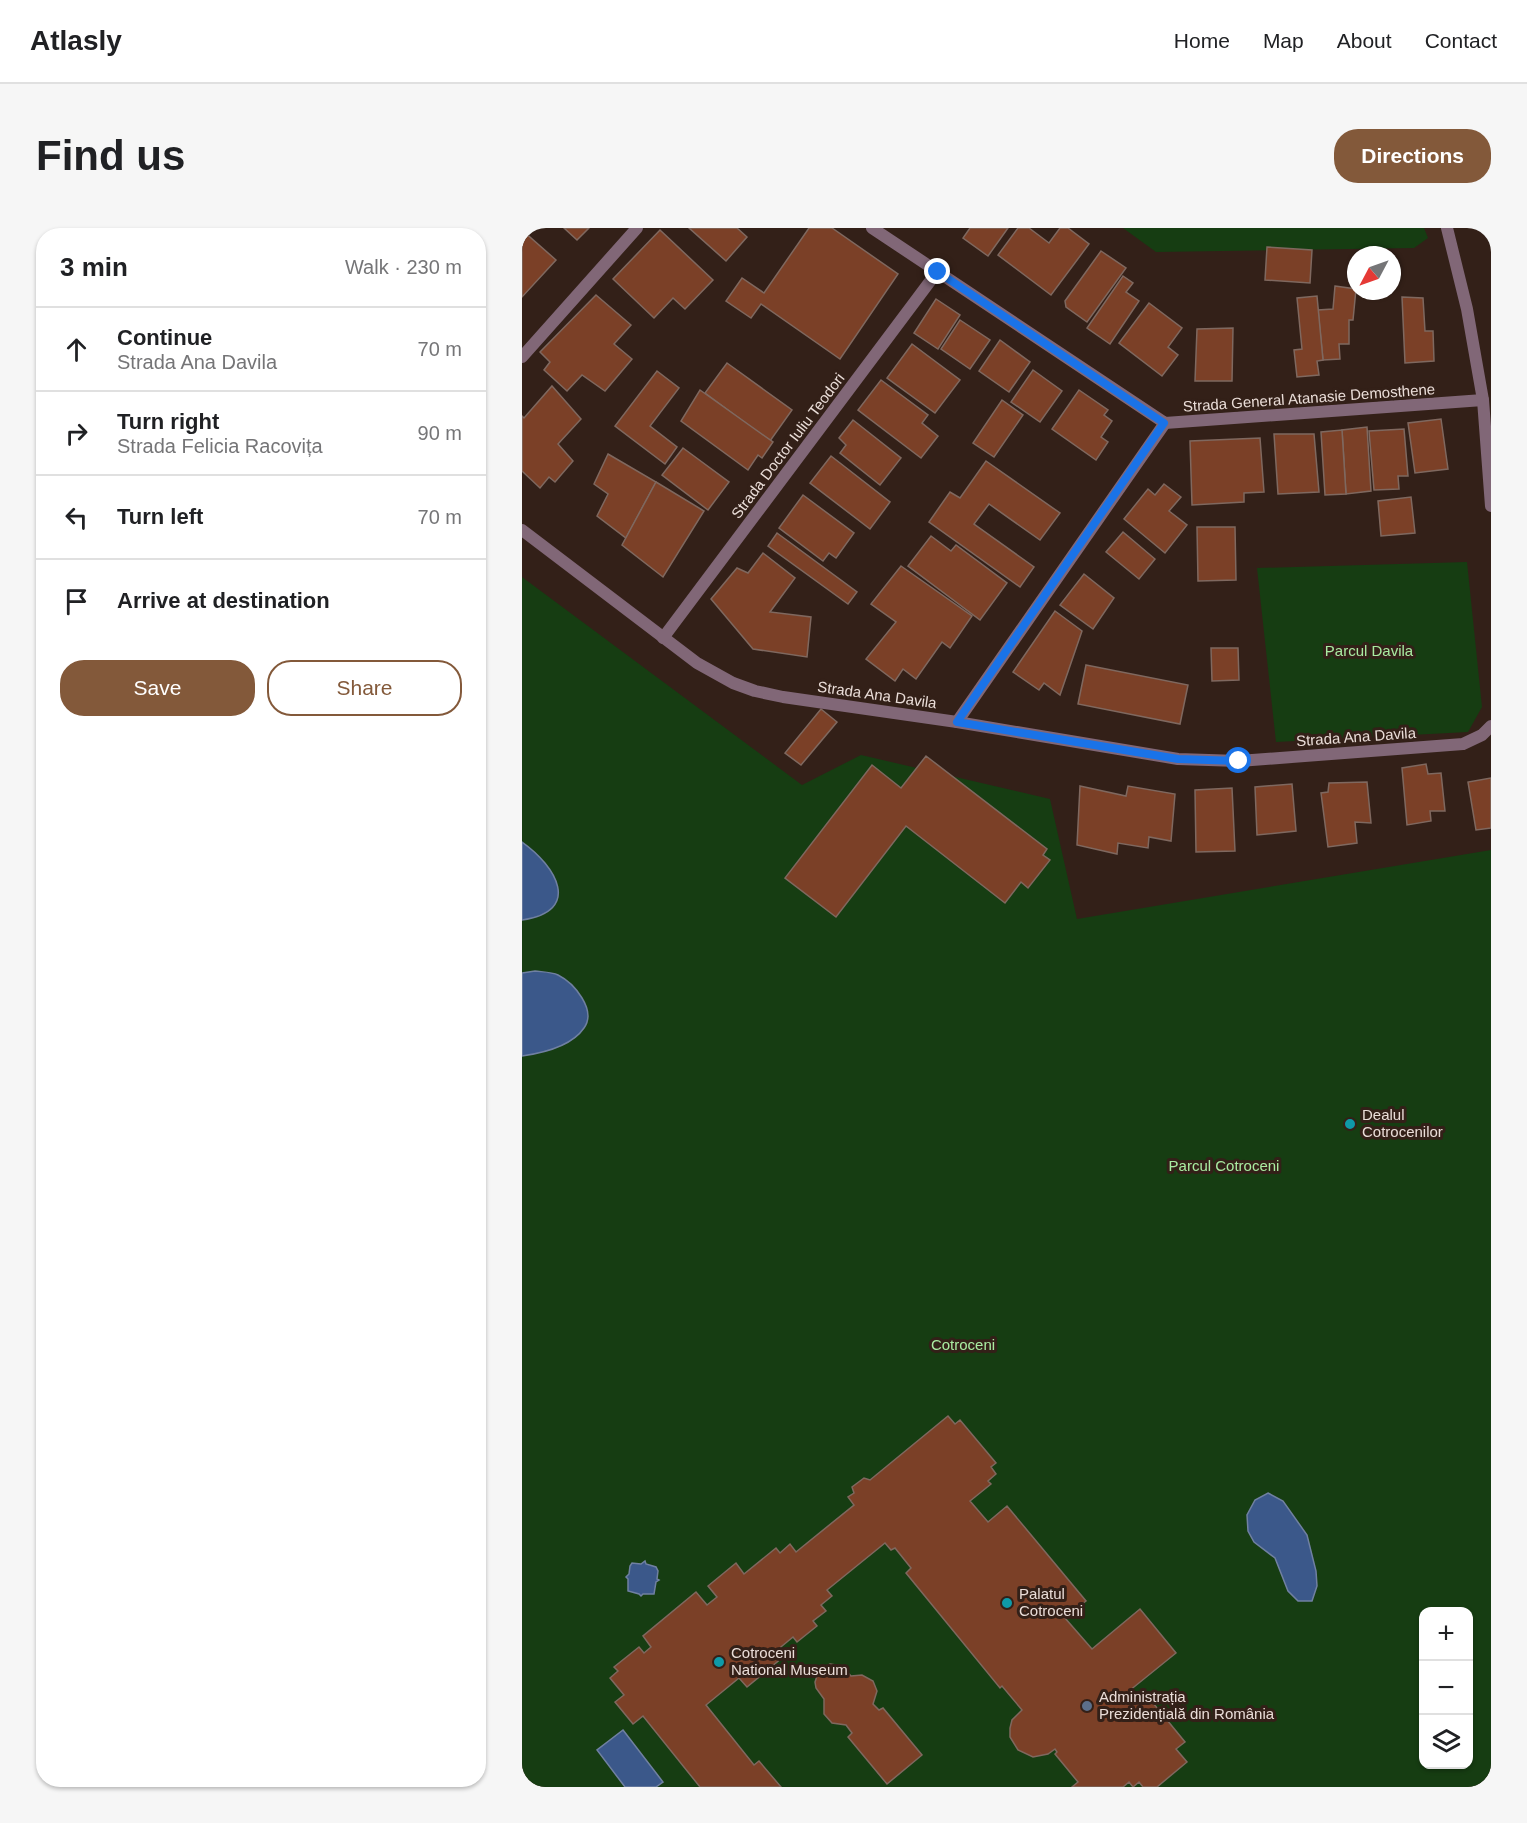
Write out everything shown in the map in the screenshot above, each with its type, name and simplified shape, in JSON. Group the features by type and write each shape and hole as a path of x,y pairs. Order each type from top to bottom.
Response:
{"street":[{"path":"522,357 637,228"},
{"name":"Strada General Atanasie Demosthene","path":"872,228 1164,423 1483,400"},
{"path":"1447,228 1467,309 1483,400 1491,506"},
{"name":"Strada Doctor Iuliu Teodori","path":"663,639 938,272"},
{"path":"957,722 1164,423"},
{"name":"Strada Ana Davila","path":"522,530 663,639 714,673 755,690 783,697 957,722 1178,759 1217,761 1463,744 1472,741 1490,727"}],"green space":[{"path":"1123,228 1424,228 1428,238 1414,248 1347,246 1347,249 1156,252"},
{"name":"Parcul Davila","path":"1467,562 1482,707 1468,732 1276,742 1257,568"},
{"name":"Cotroceni","path":"522,577 802,785 861,755 1050,799 1077,919 1491,850 1491,1787 522,1787"}],"water":[{"path":"522,842 545,863 553,875 558,887 558,898 553,907 541,915 522,920"},
{"path":"535,971 556,974 571,984 586,1005 587,1021 584,1028 572,1040 547,1051 522,1056 522,973"},
{"path":"1268,1493 1283,1501 1307,1535 1316,1571 1317,1586 1312,1601 1298,1601 1288,1591 1275,1558 1254,1542 1248,1531 1247,1515 1255,1500"},
{"path":"645,1561 646,1564 656,1567 659,1580 656,1582 654,1594 641,1596 628,1591 626,1577 632,1563 641,1564"},
{"path":"623,1730 663,1782 656,1787 625,1787 597,1750"}],"building":[{"path":"564,228 589,228 577,240"},
{"path":"689,228 737,228 747,237 726,261"},
{"path":"809,228 832,228 898,274 840,359 761,304 751,318 726,301 742,278 764,293"},
{"path":"970,228 1008,228 988,256 963,238"},
{"path":"1018,228 1029,228 1049,243 1060,228 1068,228 1089,244 1051,295 998,255"},
{"path":"522,230 556,260 522,297"},
{"path":"660,230 713,280 685,309 673,298 654,318 613,279"},
{"path":"1267,247 1312,250 1310,283 1265,280"},
{"path":"1101,251 1126,268 1087,322 1066,307 1065,301"},
{"path":"1123,276 1133,283 1126,292 1139,301 1110,344 1087,328"},
{"path":"1335,286 1347,288 1347,300 1355,300 1353,320 1349,320 1349,344 1339,344 1340,359 1323,360 1318,310 1333,309"},
{"path":"596,295 631,325 614,344 632,359 605,391 582,375 567,391 544,370 550,362 540,352"},
{"path":"1317,296 1323,360 1317,361 1319,375 1297,377 1294,350 1302,349 1297,298"},
{"path":"1402,297 1423,298 1425,331 1433,331 1434,361 1405,363"},
{"path":"936,299 960,315 938,349 914,333"},
{"path":"1149,303 1182,328 1168,347 1178,355 1162,376 1119,343"},
{"path":"960,320 990,340 970,369 941,349"},
{"path":"1233,328 1232,381 1195,381 1197,329"},
{"path":"1000,340 1030,362 1009,392 979,371"},
{"path":"912,344 960,380 935,413 887,378"},
{"path":"727,363 792,410 770,441 705,393"},
{"path":"1033,370 1062,391 1040,422 1011,402"},
{"path":"657,371 679,388 650,426 677,447 665,464 615,426"},
{"path":"881,380 928,415 922,423 938,436 921,458 858,410"},
{"path":"552,386 581,419 558,444 573,461 555,482 549,477 540,488 522,471 522,416 524,418"},
{"path":"700,390 773,442 762,458 758,455 748,470 681,421"},
{"path":"1079,390 1108,410 1104,415 1112,421 1101,437 1108,442 1096,460 1052,429"},
{"path":"1002,400 1023,415 994,457 973,443"},
{"path":"1441,419 1448,469 1415,473 1408,423"},
{"path":"853,420 901,458 880,485 840,453 846,445 839,438"},
{"path":"1367,427 1371,491 1346,494 1342,430"},
{"path":"1404,429 1408,476 1398,476 1399,489 1374,490 1369,431"},
{"path":"1342,430 1346,494 1325,495 1321,432"},
{"path":"1274,434 1314,434 1319,492 1278,494"},
{"path":"1260,438 1264,492 1244,493 1244,502 1192,505 1190,441"},
{"path":"683,448 729,482 708,510 662,475"},
{"path":"608,454 656,482 626,538 597,516 608,494 594,484"},
{"path":"831,456 890,502 870,529 810,483"},
{"path":"986,461 1060,513 1040,540 989,504 974,524 1034,567 1020,587 929,522 950,492 960,498"},
{"path":"656,482 704,511 663,577 622,545"},
{"path":"1164,484 1181,497 1169,511 1187,525 1165,553 1124,519 1148,489 1155,495"},
{"path":"803,495 854,533 836,558 829,553 823,561 779,528"},
{"path":"1411,497 1415,533 1381,536 1378,501"},
{"path":"1197,527 1235,527 1236,580 1198,581"},
{"path":"1123,532 1155,559 1139,579 1106,552"},
{"path":"777,533 857,592 848,604 768,546"},
{"path":"931,536 951,551 956,545 1007,583 980,620 908,566"},
{"path":"763,553 795,578 770,612 811,617 807,657 753,649 711,599 737,568 748,573"},
{"path":"901,566 972,616 950,648 942,642 916,679 903,669 895,681 866,659 896,622 871,604"},
{"path":"1084,574 1114,598 1093,629 1060,605"},
{"path":"1055,611 1082,631 1060,695 1044,683 1039,690 1013,672"},
{"path":"1211,648 1238,648 1239,680 1212,681"},
{"path":"1086,665 1188,685 1180,724 1078,704"},
{"path":"821,709 837,722 801,765 785,753"},
{"path":"926,756 1047,849 1043,855 1050,860 1028,888 1021,882 1005,903 906,826 836,917 785,878 872,765 901,788"},
{"path":"1426,764 1428,774 1441,773 1445,811 1430,811 1431,821 1407,825 1402,768"},
{"path":"1491,778 1491,828 1476,830 1468,782"},
{"path":"1367,782 1371,823 1355,822 1357,843 1328,847 1321,793 1328,792 1329,783"},
{"path":"1292,784 1296,831 1257,835 1255,787"},
{"path":"1080,786 1126,796 1128,786 1175,794 1171,841 1149,837 1148,848 1118,843 1117,854 1077,845"},
{"path":"1232,788 1235,851 1196,852 1195,790"},
{"name":"Palatul Cotroceni","path":"948,1416 955,1424 960,1420 996,1463 991,1467 996,1474 988,1481 991,1484 970,1501 988,1522 1007,1506 1086,1601 1065,1618 1092,1649 1140,1609 1176,1653 1129,1691 1140,1705 1149,1698 1185,1742 1176,1749 1187,1762 1157,1787 1143,1787 1139,1782 1133,1787 1129,1782 1123,1787 1072,1787 1078,1782 1055,1754 1057,1752 1055,1749 1048,1754 1033,1757 1018,1750 1010,1737 1010,1728 1012,1720 1022,1710 1002,1686 1000,1688 906,1573 911,1568 895,1548 891,1550 885,1543 827,1590 832,1596 821,1605 826,1611 813,1621 817,1626 797,1642 793,1637 776,1651 782,1658 747,1687 739,1678 706,1705 754,1765 759,1761 781,1787 700,1787 643,1716 633,1724 615,1702 624,1695 610,1678 618,1671 614,1667 639,1647 644,1653 651,1647 643,1636 696,1592 707,1605 717,1597 708,1586 736,1563 744,1574 776,1548 780,1553 790,1544 796,1552 854,1505 848,1497 854,1493 852,1487 864,1478 870,1480"},
{"path":"830,1664 842,1666 851,1676 862,1675 873,1681 877,1691 873,1704 879,1710 883,1708 922,1755 887,1784 848,1737 852,1733 846,1725 832,1723 824,1714 824,1699 816,1688 815,1682 819,1670"}],"place":[{"name":"Dealul Cotrocenilor","path":"1350,1124"},
{"name":"Palatul Cotroceni","path":"1007,1603"},
{"name":"Cotroceni National Museum","path":"719,1662"},
{"name":"Administrația Prezidențială din România","path":"1087,1706"}],"route":[{"path":"938,272 1164,423 957,722 1178,759 1239,761"}],"park label":[{"name":"Parcul Cotroceni","path":"1224,1166"}]}
